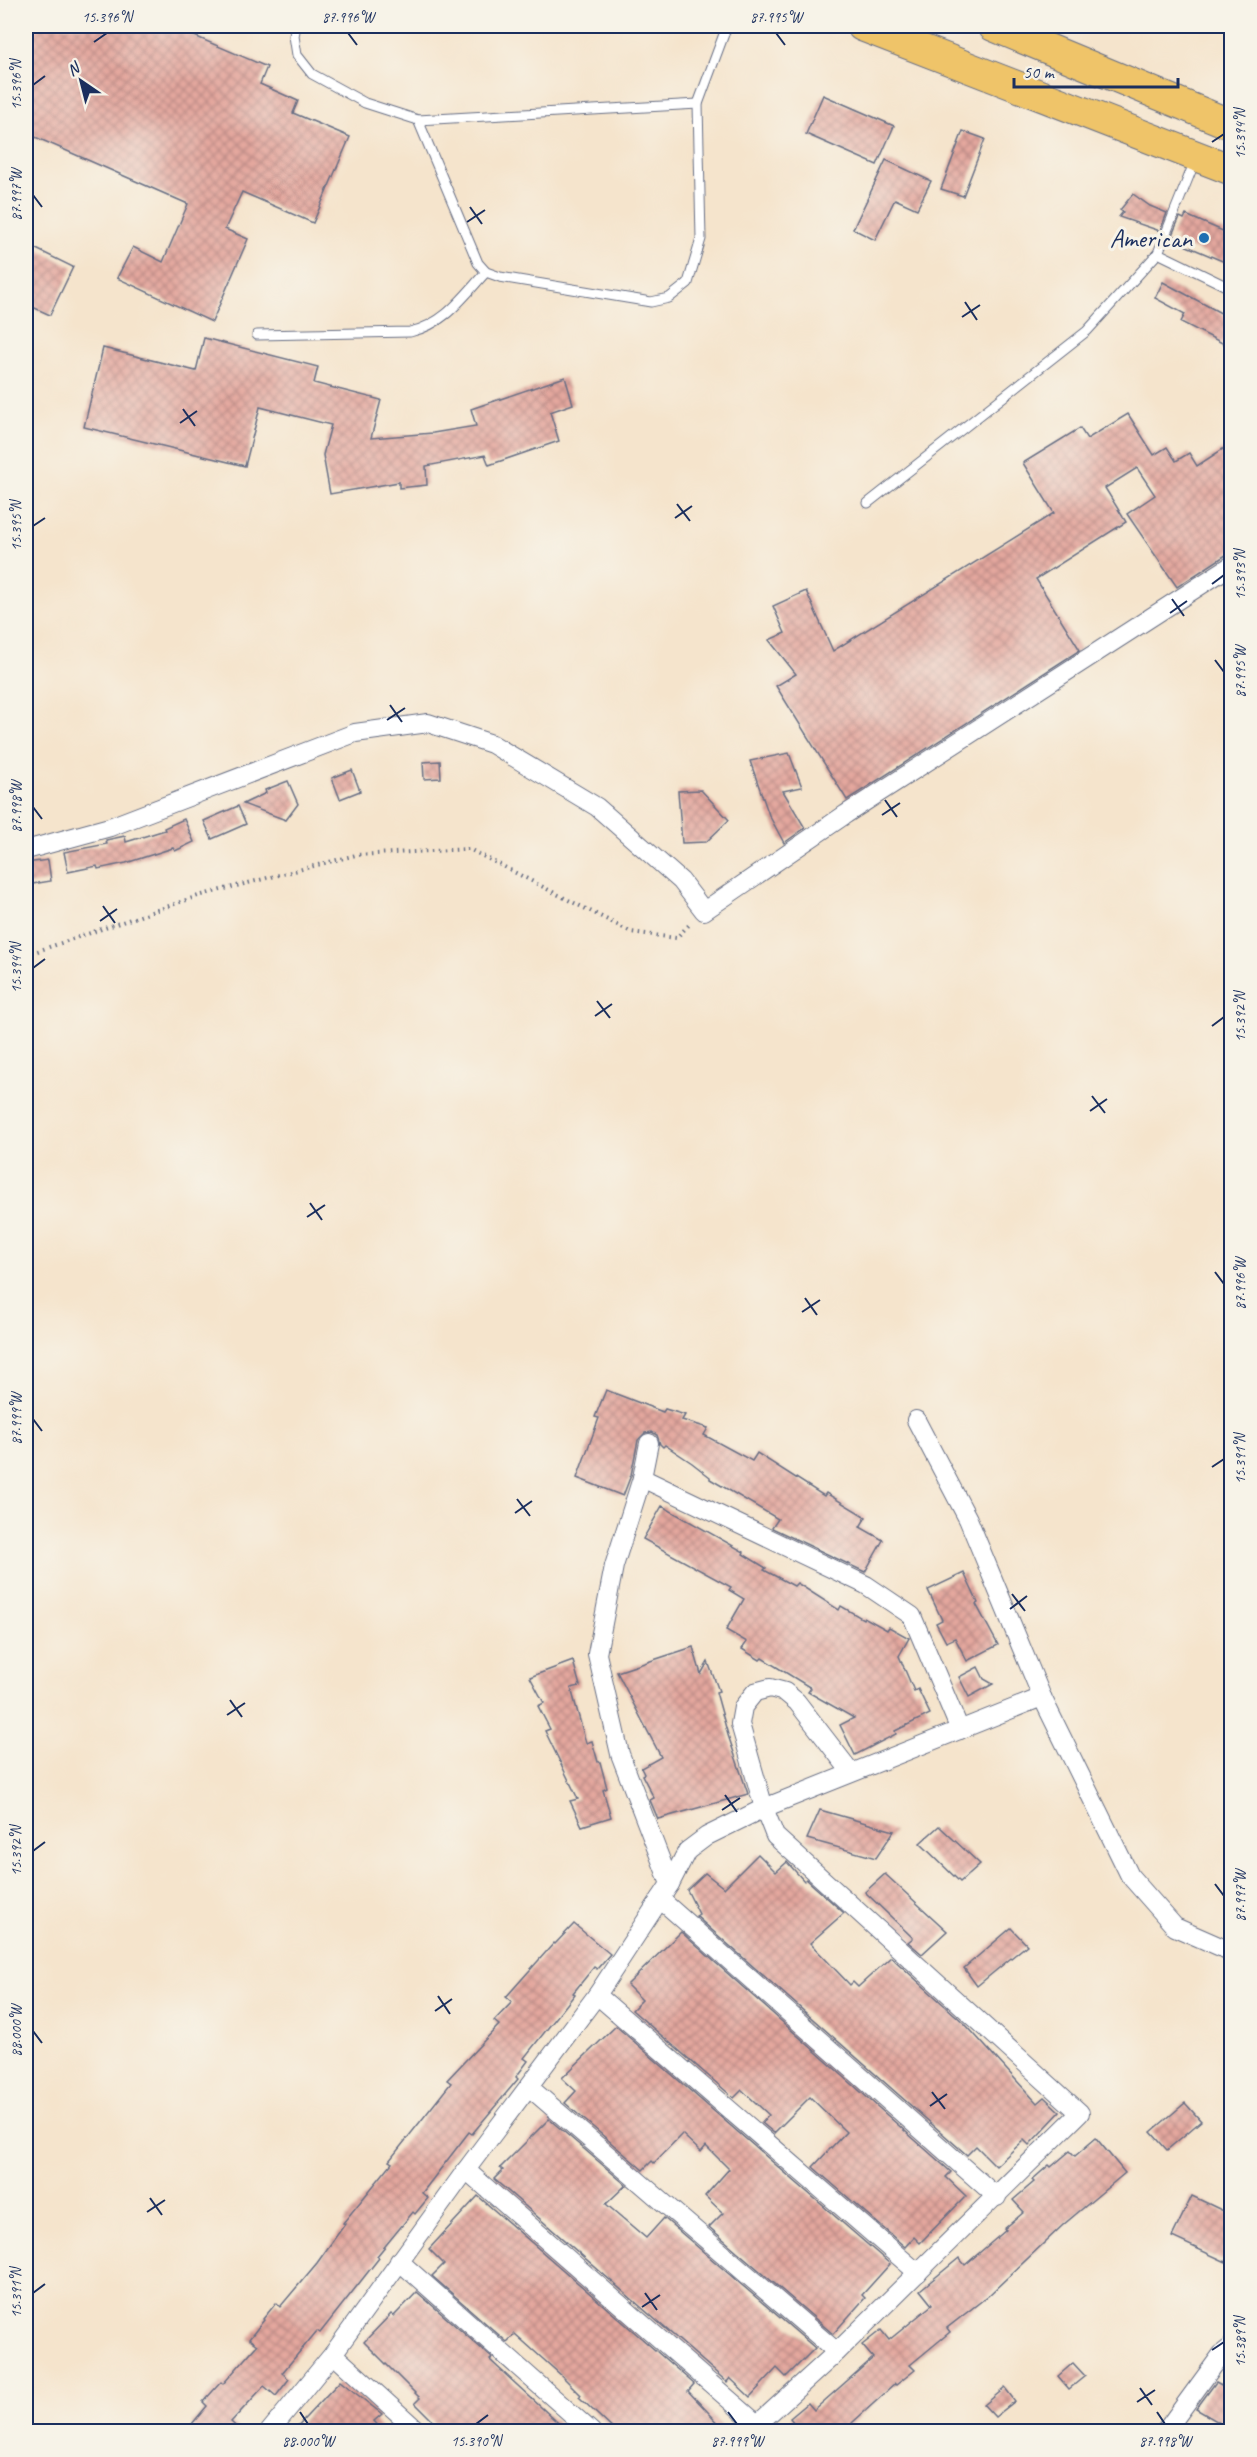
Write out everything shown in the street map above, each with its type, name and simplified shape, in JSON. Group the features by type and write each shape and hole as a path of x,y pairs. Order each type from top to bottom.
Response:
{"highway":[{"path":"862,26 1232,170"},
{"path":"993,26 1232,125"}],"street":[{"path":"26,850 110,827 355,733 428,723 492,744 597,807 681,881 704,911 846,814 1232,565"},
{"path":"916,1420 968,1519 1042,1697 1130,1876 1175,1927 1232,1952"},
{"path":"649,1443 642,1478 614,1566 597,1654 620,1754 665,1892 998,2197"},
{"path":"642,1478 866,1585 912,1616 960,1730"},
{"path":"466,2170 753,2428 837,2352 998,2197 1080,2114 775,1836 764,1808 740,1724 743,1707 755,1692 770,1688 785,1692 797,1702 851,1772"},
{"path":"269,2432 333,2354 399,2261 597,1995 665,1892 687,1851 707,1836 764,1808 1042,1697"},
{"path":"597,1995 918,2273"},
{"path":"529,2087 837,2352"},
{"path":"399,2261 592,2432"},
{"path":"1165,2432 1228,2353"},
{"path":"333,2354 419,2432"}],"lane":[{"path":"296,26 294,36 297,55 312,74 365,103 418,120 698,104"},
{"path":"418,120 478,263 486,272 500,277 651,302 669,298 688,283 701,239 698,104 727,26"},
{"path":"868,503 1087,332 1158,253 1197,156"},
{"path":"1158,253 1232,289"},
{"path":"257,334 410,332 428,328 445,316 486,272"}],"path":[{"path":"26,955 198,896 356,855 469,849 631,932 676,938 704,911"}],"building":[{"path":"26,26 171,26 267,67 260,84 298,101 293,113 350,137 313,223 242,192 225,229 248,239 212,322 117,278 133,247 163,262 188,204 26,133"},
{"path":"823,95 894,126 877,165 806,134"},
{"path":"963,131 985,139 963,196 941,189"},
{"path":"886,160 931,181 917,209 895,199 875,240 853,229"},
{"path":"1133,194 1150,206 1167,213 1160,231 1119,217 1123,212 1120,210"},
{"name":"American","path":"1186,215 1232,235 1232,265 1175,241 1177,237 1172,235 1180,217 1184,219"},
{"path":"26,244 73,267 50,315 26,304"},
{"path":"1163,282 1232,319 1232,348 1181,322 1185,314 1155,298"},
{"path":"204,338 318,367 314,383 381,400 371,438 433,433 476,426 471,409 565,377 573,404 550,412 559,441 489,465 485,455 426,466 427,485 399,488 399,482 330,494 323,455 331,425 260,407 245,466 84,427 103,348 196,371"},
{"path":"1128,414 1154,455 1167,447 1176,461 1189,453 1197,466 1232,443 1232,551 1177,587 1127,514 1155,495 1137,468 1105,488 1126,522 1036,579 1080,650 847,800 776,686 796,674 769,640 785,633 773,606 806,591 833,651 1054,513 1023,463 1080,428 1087,439"},
{"path":"789,753 802,787 783,791 805,828 784,843 769,815 750,761"},
{"path":"440,761 441,778 424,779 423,762"},
{"path":"352,770 360,791 340,799 332,778"},
{"path":"288,781 298,804 286,820 243,804 266,793 265,790"},
{"path":"701,790 729,820 706,842 682,843 678,791"},
{"path":"238,806 246,824 212,839 204,821"},
{"path":"184,819 194,842 175,851 173,848 126,863 68,872 64,852 107,844 106,840 125,836 126,842 165,830 164,828"},
{"path":"48,860 51,881 26,885 26,863"},
{"path":"606,1390 663,1412 665,1409 685,1415 682,1420 708,1428 704,1435 752,1461 757,1453 824,1496 826,1493 866,1517 860,1527 883,1540 865,1572 772,1528 778,1519 710,1479 692,1463 665,1445 663,1447 657,1435 652,1432 645,1433 638,1440 631,1475 623,1496 577,1478 599,1418 595,1417"},
{"path":"662,1506 744,1552 743,1554 766,1568 764,1570 794,1586 797,1583 839,1610 841,1606 863,1619 864,1617 887,1630 889,1627 909,1638 899,1656 914,1691 918,1689 930,1714 895,1731 896,1734 855,1755 840,1725 854,1718 808,1692 811,1688 762,1658 760,1660 742,1649 747,1642 726,1630 744,1599 729,1590 731,1587 643,1539"},
{"path":"964,1573 978,1603 976,1604 998,1645 967,1661 955,1638 946,1642 936,1623 942,1620 928,1590"},
{"path":"693,1647 701,1674 708,1662 719,1691 716,1692 728,1735 748,1794 658,1819 650,1800 654,1798 642,1775 644,1774 641,1768 661,1757 617,1672"},
{"path":"573,1661 580,1686 571,1688 586,1743 592,1741 598,1762 600,1762 607,1788 603,1790 611,1817 582,1826 570,1801 578,1799 545,1731 550,1729 538,1706 544,1703 530,1677"},
{"path":"978,1667 984,1679 993,1684 969,1697 959,1677"},
{"path":"820,1810 894,1831 876,1858 807,1839"},
{"path":"939,1826 980,1864 960,1882 920,1843"},
{"path":"758,1854 776,1872 787,1862 804,1881 806,1879 844,1913 810,1943 850,1985 853,1982 858,1987 891,1957 965,2024 1037,2103 1044,2097 1060,2112 1029,2145 1024,2140 996,2166 976,2146 967,2155 696,1916 699,1914 687,1890 705,1873 724,1888"},
{"path":"885,1874 947,1931 922,1954 908,1942 913,1938 865,1892"},
{"path":"574,1924 610,1954 597,1969 594,1967 524,2058 528,2061 516,2077 518,2079 472,2134 469,2132 422,2193 428,2198 415,2214 413,2212 377,2256 379,2258 320,2333 317,2331 282,2373 289,2379 276,2396 264,2386 231,2422 242,2432 201,2432 192,2424 207,2406 203,2402 221,2382 223,2384 257,2345 249,2339 263,2319 276,2303 280,2307 317,2263 345,2224 343,2223 392,2163 389,2161 451,2083 447,2080 499,2025 494,2021 512,2002 506,1997"},
{"path":"1011,1928 1027,1945 977,1986 964,1968"},
{"path":"681,1932 951,2172 946,2177 966,2196 920,2243 914,2237 905,2247 813,2167 846,2132 810,2097 774,2133 762,2123 769,2115 742,2090 734,2098 632,2010 642,2000 627,1985"},
{"path":"616,2026 890,2264 862,2295 865,2298 833,2334 709,2227 723,2213 705,2196 729,2169 706,2146 701,2152 682,2134 654,2163 652,2161 643,2170 565,2103 576,2091 562,2078"},
{"path":"1185,2103 1201,2121 1167,2150 1151,2132"},
{"path":"549,2119 626,2185 606,2204 646,2238 664,2218 815,2348 786,2377 777,2368 750,2397 730,2378 727,2382 494,2179 503,2170 500,2168"},
{"path":"1096,2138 1125,2173 1063,2225 988,2296 947,2328 950,2332 910,2365 915,2370 895,2384 842,2432 801,2432 790,2418 808,2403 814,2410 873,2358 862,2345 881,2330 889,2340 932,2305 920,2290 959,2258 965,2265 1006,2230 1004,2229 1024,2212 1013,2200 1034,2182 1032,2180 1070,2151 1075,2156"},
{"path":"478,2196 694,2384 688,2391 727,2432 616,2432 579,2397 581,2395 562,2376 515,2334 507,2342 432,2276 444,2264 429,2249"},
{"path":"1192,2196 1232,2215 1232,2250 1226,2262 1172,2237"},
{"path":"417,2292 492,2358 490,2360 568,2432 444,2432 415,2403 420,2398 364,2342 391,2314 394,2316"},
{"path":"1073,2363 1085,2376 1069,2389 1058,2376"},
{"path":"340,2381 382,2414 374,2421 384,2432 292,2432"},
{"path":"1216,2382 1232,2391 1232,2430 1196,2409"},
{"path":"1005,2388 1015,2401 995,2417 984,2405"}],"place":[{"name":"American","path":"1204,238"}]}
